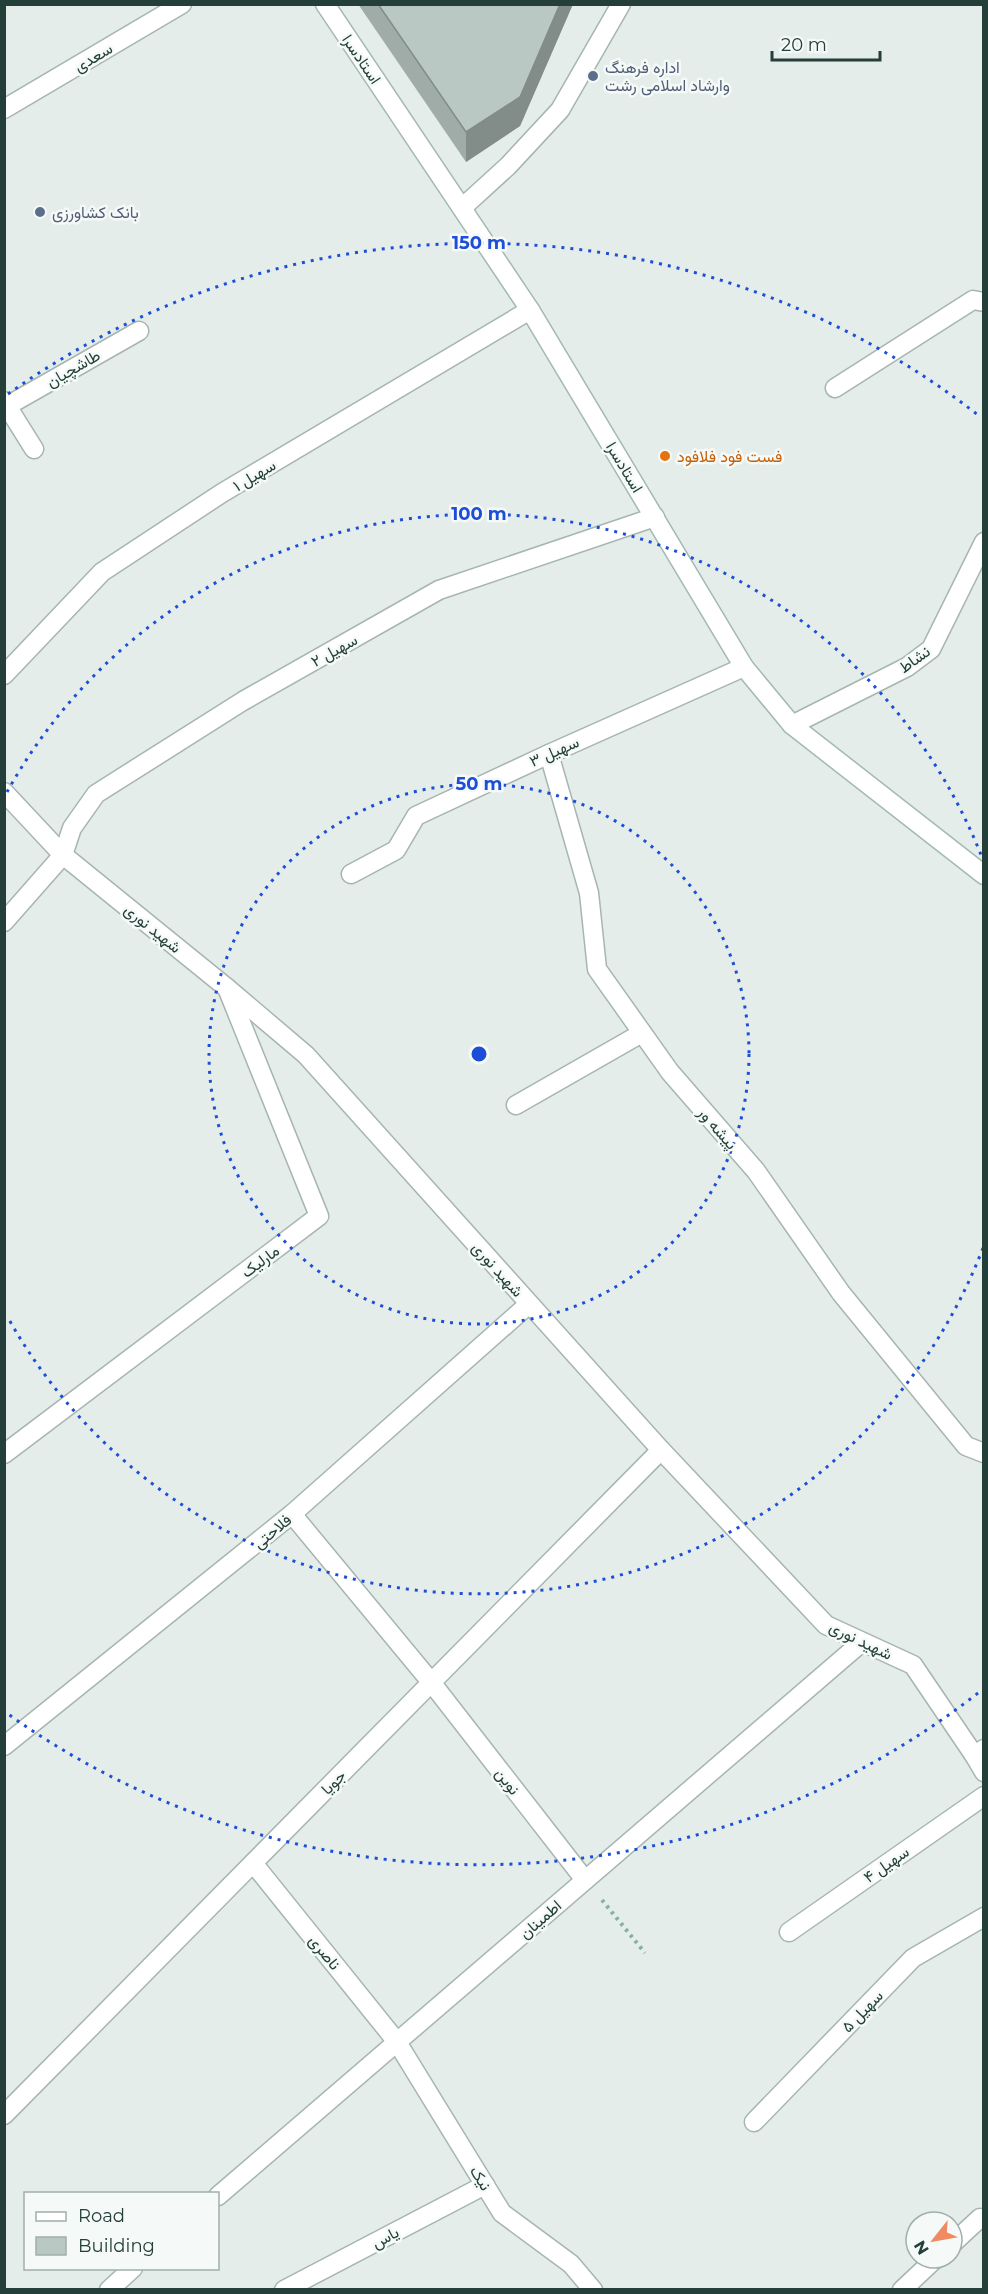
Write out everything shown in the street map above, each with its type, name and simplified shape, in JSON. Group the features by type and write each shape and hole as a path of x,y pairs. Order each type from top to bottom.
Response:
{"street":[{"name":"سعدی","path":"4,109 182,4"},
{"name":"استادسرا","path":"325,4 530,310 744,667 792,725 984,875"},
{"path":"463,207 508,166 560,110 621,4"},
{"path":"836,388 973,300 984,302"},
{"name":"سهیل ۱","path":"4,675 102,572 222,494 530,310"},
{"name":"طاشچیان","path":"34,449 6,404 139,331"},
{"name":"سهیل ۲","path":"63,855 72,828 96,794 243,701 439,590 655,517"},
{"name":"نشاط","path":"792,725 908,667 932,649 984,542"},
{"name":"سهیل ۳","path":"351,874 396,849 416,816 744,667"},
{"name":"پیشه ور","path":"549,754 589,893 597,969 670,1072 756,1172 841,1293 966,1446 984,1453"},
{"name":"شهید نوری","path":"4,792 63,855 306,1055 661,1450 826,1625 913,1665 979,1752 984,1772"},
{"path":"4,922 63,855"},
{"name":"مارلیک","path":"4,1454 319,1216 227,988"},
{"path":"516,1105 642,1033"},
{"name":"فلاحتی","path":"4,1746 292,1514 529,1304"},
{"name":"جویا","path":"4,2115 661,1450"},
{"name":"نوین","path":"292,1514 431,1682 585,1880"},
{"name":"اطمینان","path":"219,2195 862,1642"},
{"name":"سهیل ۴","path":"789,1932 984,1796"},
{"name":"ناصری","path":"253,1863 396,2042"},
{"name":"سهیل ۵","path":"754,2122 913,1958 984,1917"},
{"name":"نیک","path":"396,2042 502,2213 571,2264 593,2289"},
{"name":"یاس","path":"284,2289 485,2185"},
{"path":"964,2233 980,2218"},
{"path":"109,2289 131,2270"},
{"path":"902,2289 923,2270"}],"path":[{"path":"585,1880 645,1953"}],"building":[{"path":"378,4 560,4 520,97 466,132"}],"place":[{"name":"اداره فرهنگ وارشاد اسلامی رشت","path":"593,76"},
{"name":"بانک کشاورزی","path":"40,212"},
{"name":"فست فود فلافود","path":"665,456"}]}
